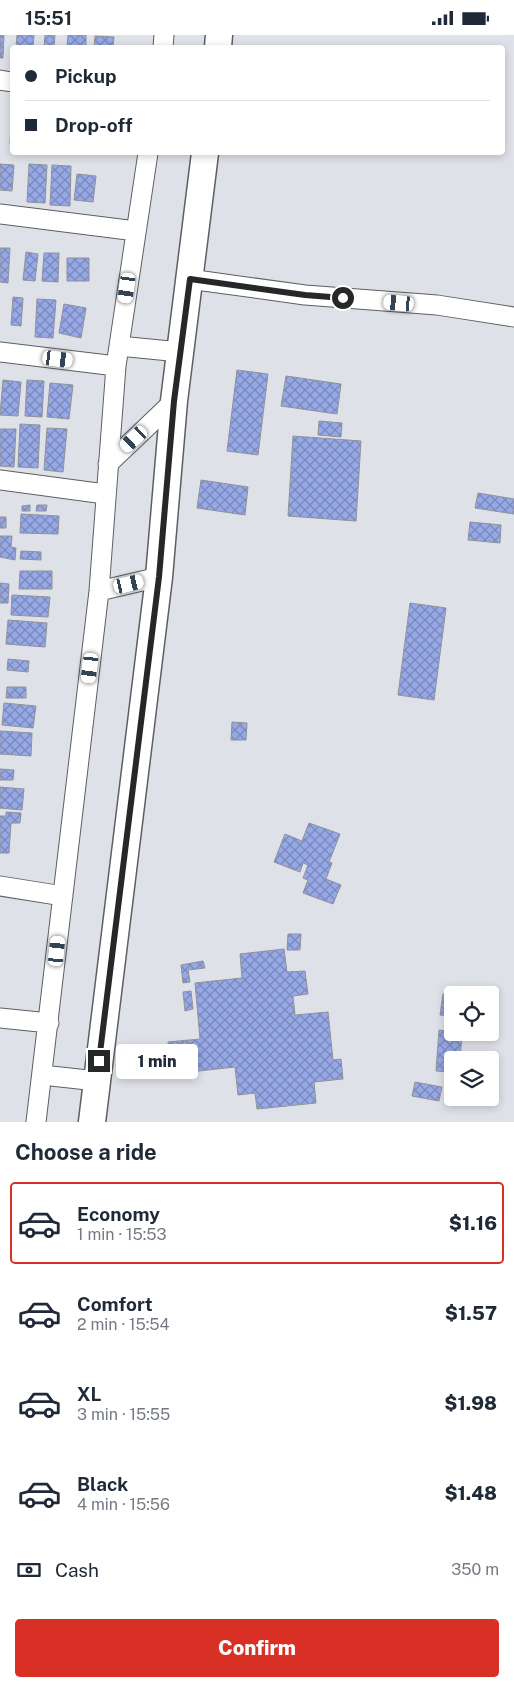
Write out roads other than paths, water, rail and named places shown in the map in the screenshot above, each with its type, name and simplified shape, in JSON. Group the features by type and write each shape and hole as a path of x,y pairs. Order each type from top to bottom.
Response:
{"street":[{"path":"36,1122 99,591 116,366 148,155"},
{"path":"92,1122 159,577 174,401 205,155"},
{"path":"0,214 136,231"},
{"path":"190,279 305,295 437,305 514,317"},
{"path":"119,346 180,352"},
{"path":"0,352 116,366"},
{"path":"108,464 174,401"},
{"path":"0,480 105,494"},
{"path":"99,591 159,577"},
{"path":"0,886 63,896"},
{"path":"0,1017 49,1023"},
{"path":"42,1075 97,1081"}]}
